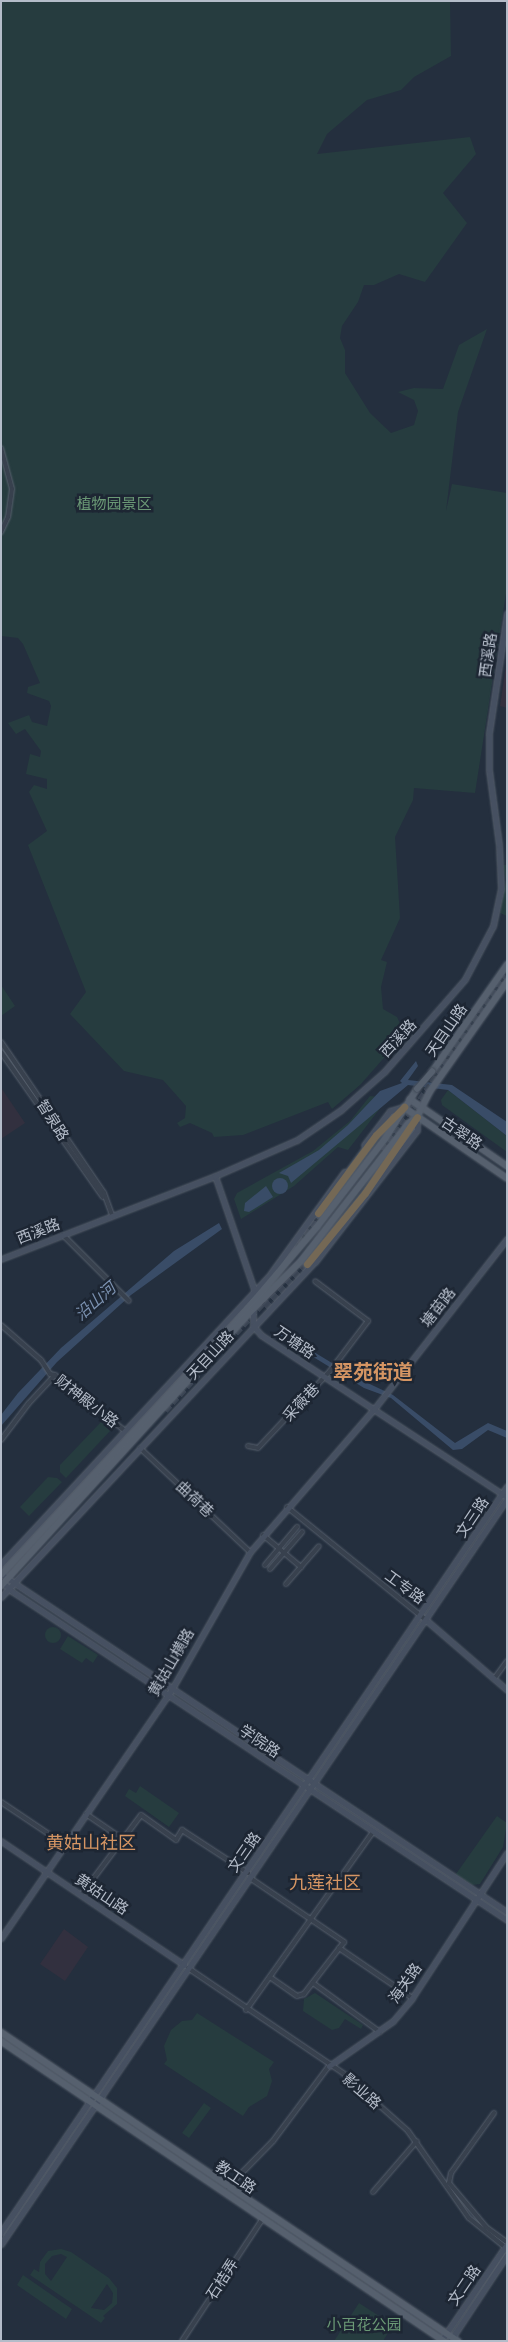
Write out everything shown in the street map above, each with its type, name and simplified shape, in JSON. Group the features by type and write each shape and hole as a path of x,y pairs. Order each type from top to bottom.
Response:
{"highway":[{"path":"318,1214 376,1136 404,1107"},
{"path":"307,1264 365,1193 417,1117"}],"main road":[{"name":"西溪路","path":"1,1259 215,1176 297,1140 341,1110 415,1040 472,969 492,926 500,889 500,851 489,770 489,733 507,613"},
{"name":"天目山路","path":"1,1564 124,1430 255,1293 352,1184 410,1098 432,1072 507,965"},
{"name":"天目山路","path":"1,1597 253,1326 292,1289 358,1209 416,1130 417,1117 422,1107 507,982"},
{"name":"古翠路","path":"410,1098 507,1166"},
{"name":"天目山路","path":"1,1575 237,1321 255,1293 285,1256 310,1216 390,1111 404,1107"},
{"name":"古翠路","path":"404,1107 507,1178"},
{"name":"天目山路","path":"3,1582 253,1309 301,1261 408,1124 417,1117"},
{"name":"万塘路","path":"215,1176 255,1293 253,1326 324,1377 505,1497"},
{"name":"塘苗路","path":"374,1409 507,1239"},
{"name":"黄姑山横路","path":"1,1938 173,1688 250,1552 286,1507 374,1409"},
{"name":"文三路","path":"1,2244 426,1620 505,1497 507,1486"},
{"name":"文三路","path":"1,2232 182,1963 421,1614 505,1497"},
{"name":"学院路","path":"1,1575 3,1582 9,1589 305,1786 313,1787 507,1912"},
{"name":"学院路","path":"3,1582 14,1584 173,1688 308,1780 313,1787 372,1832 507,1920"},
{"name":"工专路","path":"426,1620 507,1690"},
{"name":"黄姑山路","path":"1,1841 188,1968"},
{"name":"海关路","path":"329,2066 380,2032 412,1998 507,1853"},
{"name":"教工路","path":"1,2032 91,2099"},
{"name":"教工路","path":"1,2040 228,2187 458,2341"},
{"name":"教工路","path":"97,2102 443,2340"},
{"name":"文二路","path":"450,2337 506,2244"},
{"name":"文二路","path":"443,2340 450,2337 507,2255"}],"street":[{"path":"1,448 12,489 8,518 1,532"},
{"name":"智泉路","path":"1,1042 105,1199 112,1215"},
{"name":"智泉路","path":"1,1052 105,1199"},
{"path":"63,1235 129,1301"},
{"name":"采薇巷","path":"248,1446 258,1448 332,1369 368,1321 315,1281"},
{"name":"财神殿小路","path":"1,1325 50,1374 55,1375 124,1430"},
{"path":"1,1440 29,1403 55,1375"},
{"name":"曲荷巷","path":"140,1448 250,1552"},
{"name":"工专路","path":"286,1507 376,1581 421,1614 426,1620"},
{"path":"265,1565 297,1527"},
{"path":"270,1569 302,1532"},
{"path":"263,1535 301,1566"},
{"path":"286,1584 319,1546"},
{"path":"494,1680 507,1661"},
{"path":"1,1802 65,1845"},
{"path":"86,1814 124,1840"},
{"path":"81,1895 114,1847 124,1840 141,1816 176,1840 182,1830 246,1872 344,1942 304,1994 297,1996 270,1976"},
{"path":"246,2010 312,1920 372,1832"},
{"path":"339,1948 412,1998"},
{"name":"影业路","path":"188,1968 246,2010 329,2066 343,2073 417,2141 447,2191 469,2218 506,2244"},
{"path":"313,1983 380,2032"},
{"path":"228,2187 273,2141 329,2066"},
{"path":"494,2113 451,2173 449,2183 486,2227 506,2244"},
{"path":"373,2192 417,2141"},
{"name":"石桔弄","path":"182,2341 263,2218"}],"shaded area":[{"path":"507,658 507,708 500,706"},
{"path":"1,1090 25,1123 1,1139"},
{"path":"64,1929 88,1947 65,1981 40,1964"}],"green space":[{"name":"植物园景区","path":"1,1 450,1 451,56 414,77 401,90 367,100 327,134 317,154 470,137 476,154 443,193 467,223 425,282 399,274 374,285 364,285 358,302 342,326 340,338 345,350 345,373 370,413 391,433 414,425 418,411 414,400 398,392 414,388 443,389 459,345 487,329 458,412 446,511 452,484 507,493 507,587 475,793 414,788 413,800 395,837 400,918 381,960 387,962 381,987 383,1009 397,1017 405,1034 360,1085 332,1109 328,1102 243,1135 214,1137 212,1133 190,1123 180,1127 177,1123 185,1118 186,1106 163,1080 124,1071 70,1014 86,992 28,845 47,831 29,792 34,785 47,789 47,779 26,774 30,754 40,757 41,751 25,729 16,734 8,723 29,715 32,722 47,726 51,706 49,701 27,693 28,687 40,683 23,644 18,638 1,636"},
{"path":"503,865 507,865 507,916 500,913 506,880"},
{"path":"1,985 15,1006 1,1016"},
{"path":"448,1090 507,1136 507,1152 442,1105 441,1100"},
{"path":"370,1096 388,1098 348,1150 338,1147 294,1186 241,1219 234,1199 237,1193 313,1151 350,1121"},
{"path":"101,1422 110,1431 66,1478 60,1472 60,1465"},
{"path":"48,1477 57,1478 62,1482 29,1516 20,1507"},
{"path":"50,1627 56,1627 61,1632 59,1641 50,1643 45,1638 45,1632"},
{"path":"68,1636 98,1655 93,1663 86,1658 82,1663 60,1649"},
{"path":"140,1786 179,1813 169,1827 115,1789 125,1796 129,1789 136,1793"},
{"path":"497,1816 507,1823 503,1847 480,1884 472,1885 456,1874"},
{"path":"315,1993 363,2025 361,2029 345,2019 339,2028 332,2030 303,2011 304,1999"},
{"path":"197,2013 274,2062 269,2069 272,2081 267,2096 249,2107 243,2116 164,2064 167,2060 164,2046 171,2030 182,2021 192,2020"},
{"path":"204,2103 211,2108 189,2138 182,2133"},
{"path":"61,2249 71,2252 109,2278 117,2288 117,2304 103,2316 105,2318 101,2323 30,2275 34,2269 39,2272 40,2262 48,2251","holes":["61,2254 67,2257 51,2281 45,2274 45,2264 52,2256","107,2284 113,2293 112,2303 104,2310 91,2308"]},
{"path":"23,2275 72,2309 66,2319 17,2285"},
{"name":"小百花公园","path":"359,2303 393,2325 383,2341 334,2341"}],"water":[{"path":"416,1061 418,1066 408,1080 452,1085 507,1122 507,1136 448,1090 408,1085 291,1183 288,1176 279,1173 319,1150 348,1125 380,1091 402,1083 400,1081"},
{"path":"280,1178 288,1186 280,1194 272,1186"},
{"path":"266,1186 273,1197 249,1212 244,1211 245,1203"},
{"path":"219,1223 222,1229 131,1295 57,1362 1,1426 1,1415 18,1393 61,1348 174,1251"},
{"path":"281,1332 355,1377 393,1395 455,1443 488,1423 507,1431 507,1438 488,1430 462,1449 453,1450 391,1398 364,1388 279,1336"}],"tunnel":[{"path":"384,1151 507,976"},
{"path":"279,1268 318,1213"},
{"path":"265,1307 307,1264"},
{"path":"165,1410 267,1298"}],"district":[{"name":"翠苑街道","path":"373,1371"},
{"name":"黄姑山社区","path":"91,1842"},
{"name":"九莲社区","path":"325,1882"}],"water label":[{"name":"沿山河","path":"95,1301"}]}
